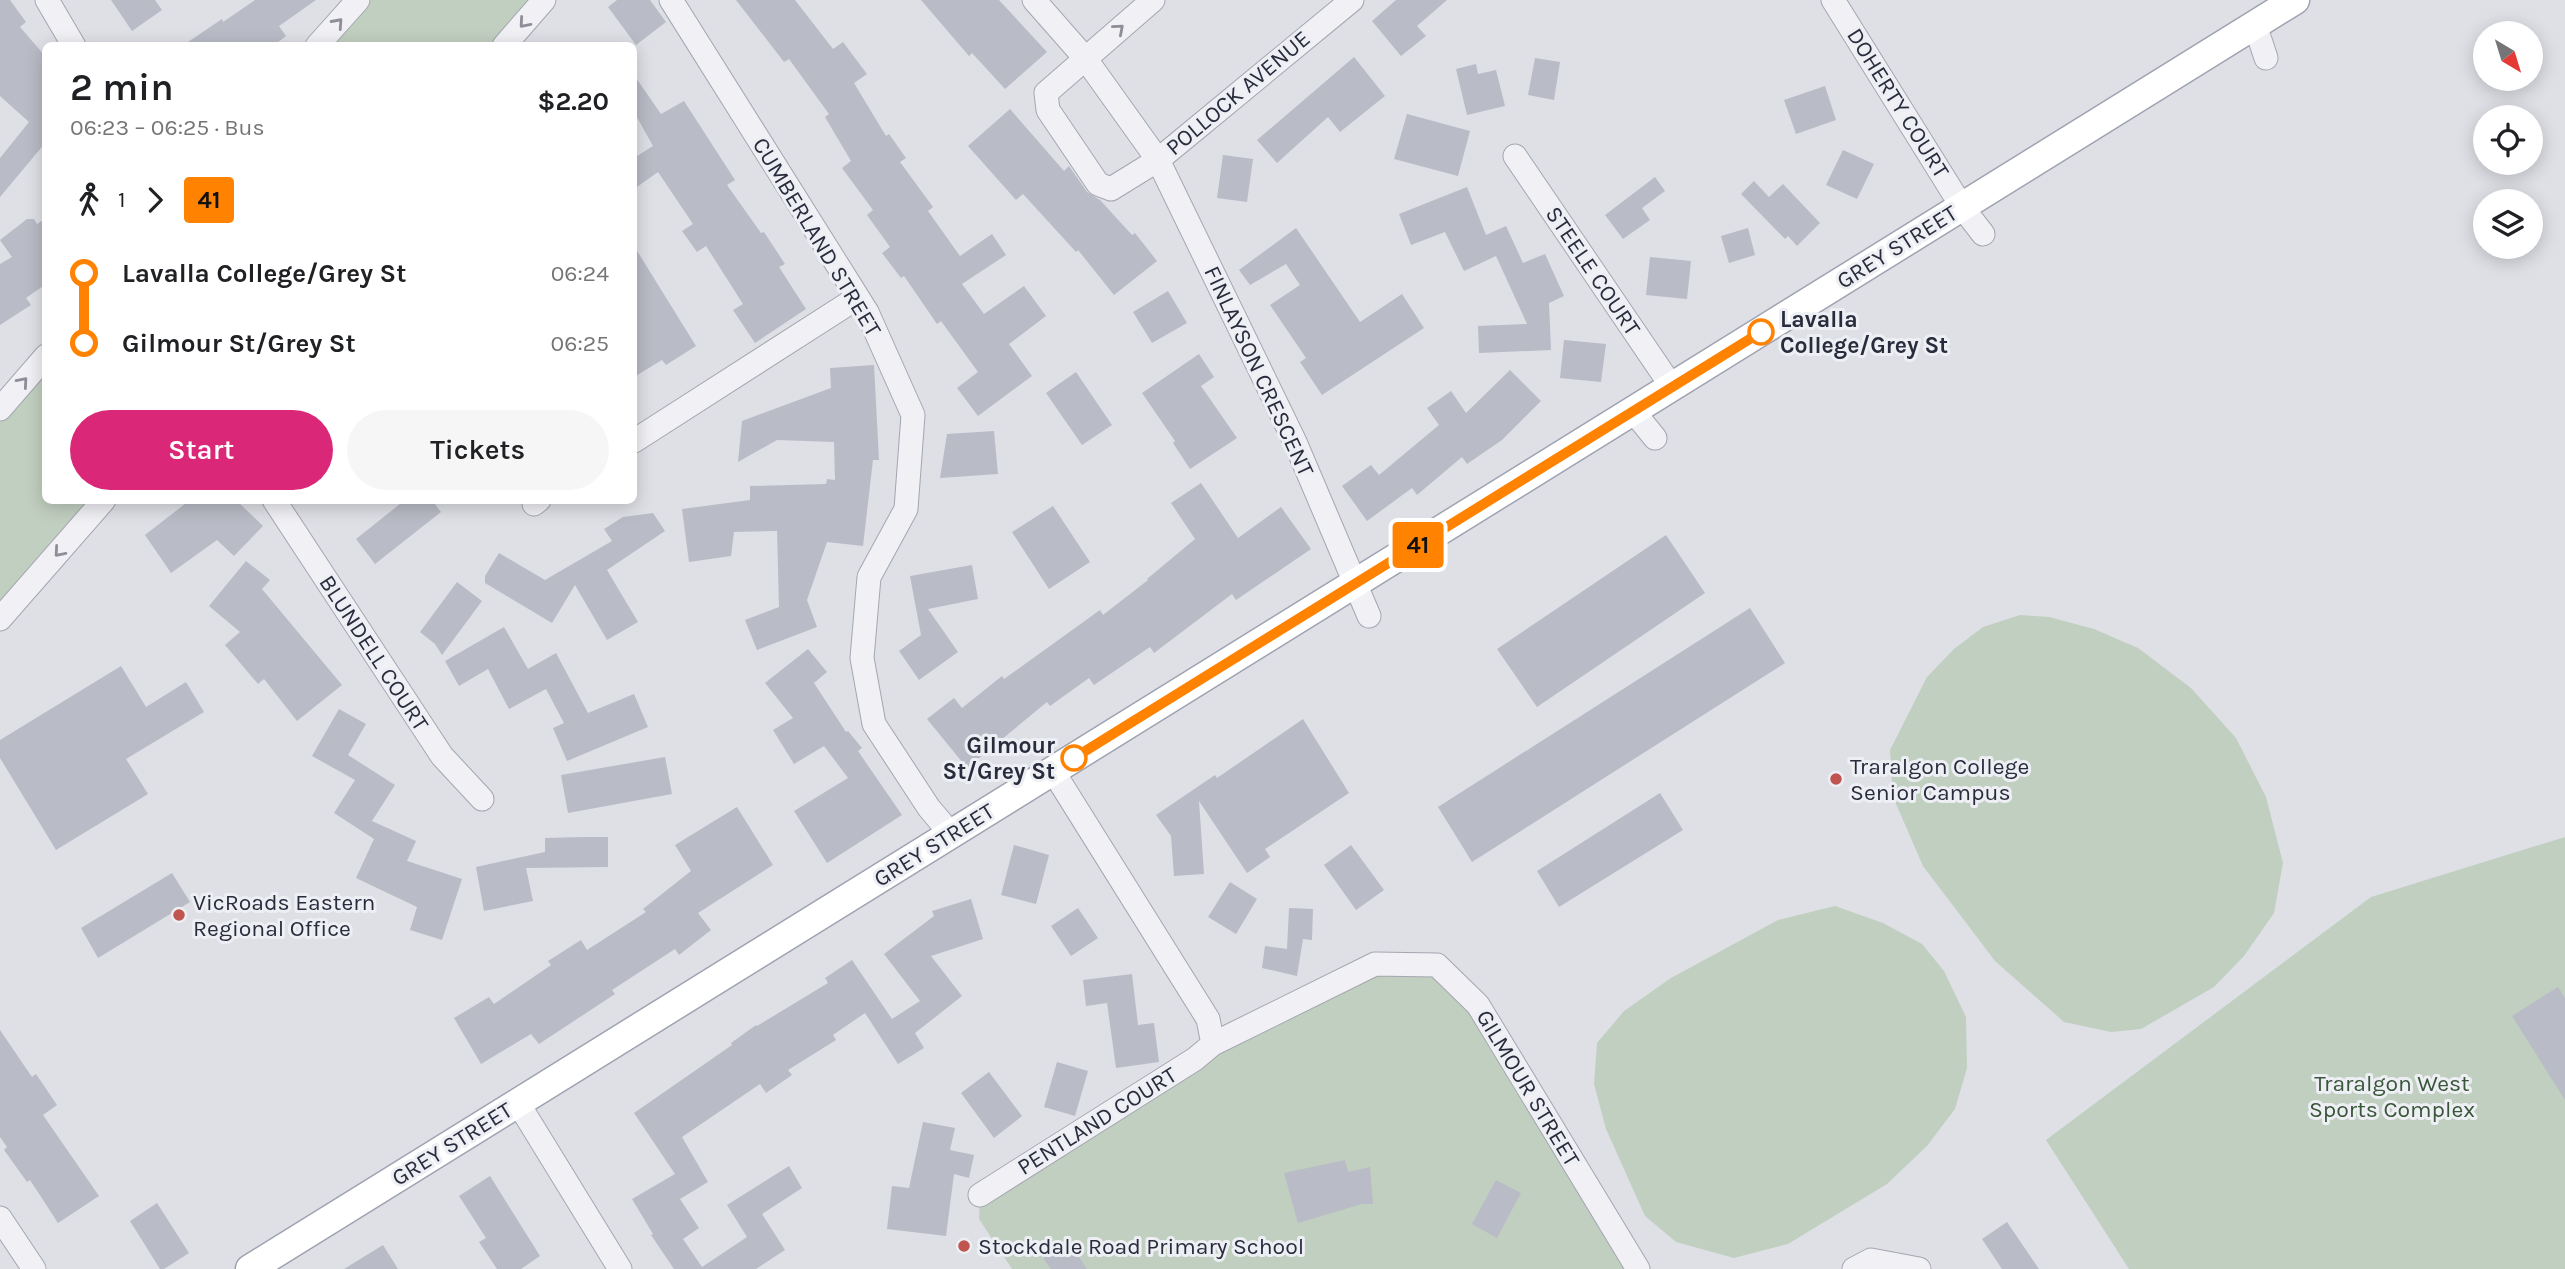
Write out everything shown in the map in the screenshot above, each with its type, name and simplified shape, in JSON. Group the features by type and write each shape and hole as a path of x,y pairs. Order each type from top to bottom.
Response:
{"main road":[{"name":"GREY STREET","path":"250,1269 2255,25 2288,2"}],"street":[{"path":"47,0 72,42"},
{"path":"321,42 358,0"},
{"path":"507,42 544,0"},
{"name":"CUMBERLAND STREET","path":"671,0 867,312 913,415 906,509 869,577 862,658 874,724 929,808 951,834"},
{"name":"FINLAYSON CRESCENT","path":"1034,0 1085,58 1158,160 1295,442 1369,616"},
{"path":"1153,0 1046,93 1048,110 1098,184 1111,189 1158,160"},
{"name":"POLLOCK AVENUE","path":"1158,160 1352,0"},
{"name":"DOHERTY COURT","path":"1833,0 1962,207 1983,234"},
{"path":"2255,25 2266,58"},
{"name":"STEELE COURT","path":"1515,156 1672,387"},
{"path":"637,439 857,298"},
{"path":"0,409 42,361"},
{"path":"1633,411 1655,438"},
{"path":"0,619 101,504"},
{"name":"BLUNDELL COURT","path":"277,504 442,755 482,799"},
{"path":"1053,771 1208,1019 1213,1044"},
{"name":"GILMOUR STREET","path":"1213,1044 1375,964 1437,965 1478,1005 1638,1269"},
{"name":"PENTLAND COURT","path":"980,1195 1195,1059 1213,1044"},
{"path":"518,1103 620,1269"},
{"path":"0,1218 34,1269"},
{"path":"1854,1269 1871,1260 1919,1269"}],"green space":[{"path":"358,0 544,0 507,42 321,42"},
{"path":"42,360 42,504 102,504 0,621 0,409"},
{"path":"2020,615 2049,617 2094,629 2138,648 2191,688 2236,738 2266,797 2283,863 2274,913 2244,956 2214,987 2141,1029 2111,1032 2064,1022 1995,961 1923,866 1893,797 1890,750 1927,677 1954,649 1983,627"},
{"name":"Traralgon West Sports Complex","path":"2565,837 2565,1269 2129,1269 2046,1140 2371,897"},
{"path":"1835,906 1883,923 1922,944 1944,971 1966,1017 1967,1068 1955,1109 1927,1146 1887,1184 1788,1244 1734,1258 1676,1242 1645,1216 1606,1129 1594,1084 1597,1043 1624,1011 1671,978 1778,920"},
{"path":"1375,964 1437,965 1478,1005 1638,1269 1012,1269 979,1219 980,1195 1195,1059"}],"building":[{"path":"0,0 10,0 26,22 20,27 42,52 42,147 0,197 0,158 29,122 0,96"},
{"path":"111,0 155,0 162,10 132,31"},
{"path":"255,0 316,0 279,26 286,36 278,42 188,42 222,19 223,22"},
{"path":"617,0 650,0 666,22 637,44 608,7"},
{"path":"736,0 795,0 833,49 843,42 867,74 854,83 886,136 889,134 906,158 900,162 933,207 928,211 960,256 992,234 1006,255 962,284 984,314 1024,286 1046,316 1009,344 1032,376 978,416 957,388 978,372 941,321 937,324 904,276 901,278 882,253 890,247 867,215 873,210 842,168 851,161 825,117 829,114 789,59 784,62"},
{"path":"921,0 999,0 1047,52 1005,89 972,53 969,56"},
{"path":"1396,0 1447,0 1417,26 1426,36 1401,56 1372,21"},
{"path":"1354,57 1385,96 1340,132 1328,117 1277,163 1257,140"},
{"path":"1535,58 1560,62 1554,100 1528,95"},
{"path":"1476,64 1478,74 1496,70 1505,106 1467,115 1456,69"},
{"path":"637,79 661,114 684,101 735,180 727,185 785,264 779,267 806,309 755,343 733,310 743,304 706,246 697,252 682,231 693,224 658,172 637,187 637,156 653,146 637,117"},
{"path":"1825,86 1836,120 1796,134 1784,100"},
{"path":"1010,109 1064,171 1069,166 1087,192 1100,200 1132,235 1135,233 1157,261 1114,295 1078,250 1076,252 1023,194 1016,200 968,146"},
{"path":"1407,114 1470,131 1458,176 1394,159"},
{"path":"1843,150 1874,164 1857,199 1826,185"},
{"path":"1223,155 1253,159 1247,202 1217,198"},
{"path":"1655,177 1665,191 1642,208 1650,220 1623,239 1605,215"},
{"path":"1754,181 1769,197 1783,184 1820,223 1797,246 1788,236 1785,239 1741,194"},
{"path":"1467,187 1486,235 1506,226 1523,263 1545,254 1564,296 1549,303 1551,350 1479,353 1478,326 1527,324 1496,256 1464,271 1445,232 1411,245 1399,214"},
{"path":"27,219 34,219 37,224 42,221 42,287 26,298 31,305 0,325 0,264 12,257 0,240"},
{"path":"1296,228 1360,322 1402,294 1424,328 1322,395 1300,362 1306,358 1270,305 1300,285 1286,264 1250,285 1239,270"},
{"path":"1748,228 1755,255 1729,263 1721,236"},
{"path":"637,251 696,346 666,365 662,360 637,375"},
{"path":"1650,257 1691,261 1687,299 1646,295"},
{"path":"1168,291 1187,323 1152,343 1133,312"},
{"path":"1564,340 1606,344 1601,382 1560,378"},
{"path":"1199,354 1214,377 1201,386 1237,438 1190,469 1173,443 1175,441 1142,393"},
{"path":"874,365 879,460 873,460 863,546 827,542 807,600 817,627 757,650 745,620 779,607 777,531 734,532 731,556 689,562 682,509 750,500 750,486 826,484 827,479 835,480 834,442 777,440 738,462 742,421 831,388 830,368"},
{"path":"1510,370 1541,401 1502,440 1467,464 1462,457 1417,495 1412,488 1367,521 1342,486 1371,465 1379,475 1439,425 1427,408 1451,391 1466,413"},
{"path":"1076,372 1112,425 1082,445 1046,393"},
{"path":"994,431 998,474 940,478 947,434"},
{"path":"1201,483 1238,538 1281,507 1311,549 1236,600 1232,594 1154,653 1150,647 1094,685 1089,678 1050,706 1047,702 967,768 927,719 954,698 962,708 1002,676 1004,679 1100,610 1103,615 1148,580 1195,539 1171,503"},
{"path":"185,504 240,504 263,526 234,556 217,540 171,573 145,535"},
{"path":"400,504 435,504 441,512 375,564 356,539"},
{"path":"1053,506 1090,562 1049,589 1012,532"},
{"path":"653,513 665,531 607,570 638,622 607,640 575,585 552,623 485,583 485,576 499,553 545,580 612,541 604,529 623,517"},
{"path":"1666,535 1705,593 1537,707 1497,649"},
{"path":"246,561 270,580 262,589 342,685 297,721 264,679 258,684 225,645 240,632 209,606"},
{"path":"972,565 978,599 928,609 958,652 919,680 899,651 921,635 910,576"},
{"path":"457,582 482,601 442,655 435,644 420,632"},
{"path":"1750,608 1785,663 1472,862 1438,807"},
{"path":"504,627 528,669 556,653 588,713 634,694 648,727 567,761 553,728 564,723 546,689 509,709 488,669 459,686 445,661"},
{"path":"808,649 827,672 814,683 846,732 848,731 862,748 858,751 902,815 827,863 794,811 848,778 824,746 794,764 773,730 793,718 765,683"},
{"path":"121,666 146,707 186,682 204,712 126,759 148,794 56,850 0,758 0,740"},
{"path":"339,709 366,724 348,755 395,785 372,821 416,841 407,861 462,879 442,940 410,930 417,907 356,878 374,839 334,813 355,780 312,756"},
{"path":"1303,719 1349,793 1265,849 1270,857 1247,873 1199,801 1204,874 1174,876 1171,836 1156,815 1215,775 1217,778"},
{"path":"665,757 672,794 568,813 561,775"},
{"path":"1660,793 1683,830 1559,907 1537,871"},
{"path":"737,807 773,865 698,913 711,930 679,955 675,949 612,990 615,994 539,1044 531,1034 481,1064 454,1018 489,997 494,1004 551,965 548,961 581,940 587,950 646,912 643,909 691,871 675,845"},
{"path":"608,837 608,867 526,868 533,901 484,911 476,867 545,852 545,838"},
{"path":"1014,845 1049,855 1036,904 1001,895"},
{"path":"1351,845 1384,890 1356,910 1324,865"},
{"path":"172,873 190,902 98,958 81,928"},
{"path":"1230,882 1257,899 1236,934 1208,917"},
{"path":"971,899 983,939 931,956 962,996 915,1033 924,1048 898,1064 865,1013 833,1035 836,1040 788,1070 792,1075 766,1093 760,1084 682,1137 708,1182 680,1199 699,1228 683,1239 702,1267 747,1237 727,1205 789,1166 802,1188 762,1214 785,1250 756,1269 674,1269 651,1235 653,1234 632,1199 675,1174 634,1113 732,1045 731,1043 756,1025 828,983 825,978 852,960 892,1019 920,1001 884,954 934,916 932,911"},
{"path":"1078,908 1098,938 1071,956 1051,926"},
{"path":"1289,908 1313,909 1312,940 1303,939 1297,976 1262,968 1265,946 1287,949"},
{"path":"1132,974 1138,1025 1154,1023 1159,1062 1116,1068 1107,1003 1086,1006 1083,980"},
{"path":"2558,987 2565,998 2565,1100 2512,1016"},
{"path":"0,1030 32,1077 36,1074 57,1105 43,1115 99,1196 58,1223 30,1180 27,1182 4,1150 7,1147 0,1137"},
{"path":"1057,1062 1088,1071 1075,1116 1044,1107"},
{"path":"989,1072 1022,1116 994,1138 961,1093"},
{"path":"923,1122 955,1128 950,1150 974,1155 969,1178 954,1174 946,1236 887,1229 892,1186 909,1188"},
{"path":"1345,1160 1348,1172 1370,1167 1373,1204 1362,1204 1298,1223 1284,1173"},
{"path":"490,1176 540,1256 521,1269 497,1269 479,1242 486,1238 459,1196"},
{"path":"1496,1180 1521,1193 1497,1238 1472,1224"},
{"path":"157,1203 189,1253 164,1269 160,1269 130,1221"},
{"path":"2007,1222 2039,1269 2002,1269 1982,1239"},
{"path":"1068,1241 1087,1269 1051,1269 1043,1258"},
{"path":"383,1245 398,1269 344,1269"}],"bus line":[{"name":"41","path":"1074,758 1761,332"}],"place":[{"name":"Lavalla College/Grey St","path":"1761,332"},
{"name":"Gilmour St/Grey St","path":"1074,758"},
{"name":"Traralgon College Senior Campus","path":"1836,779"},
{"name":"VicRoads Eastern Regional Office","path":"179,915"},
{"name":"Stockdale Road Primary School","path":"964,1246"}]}
